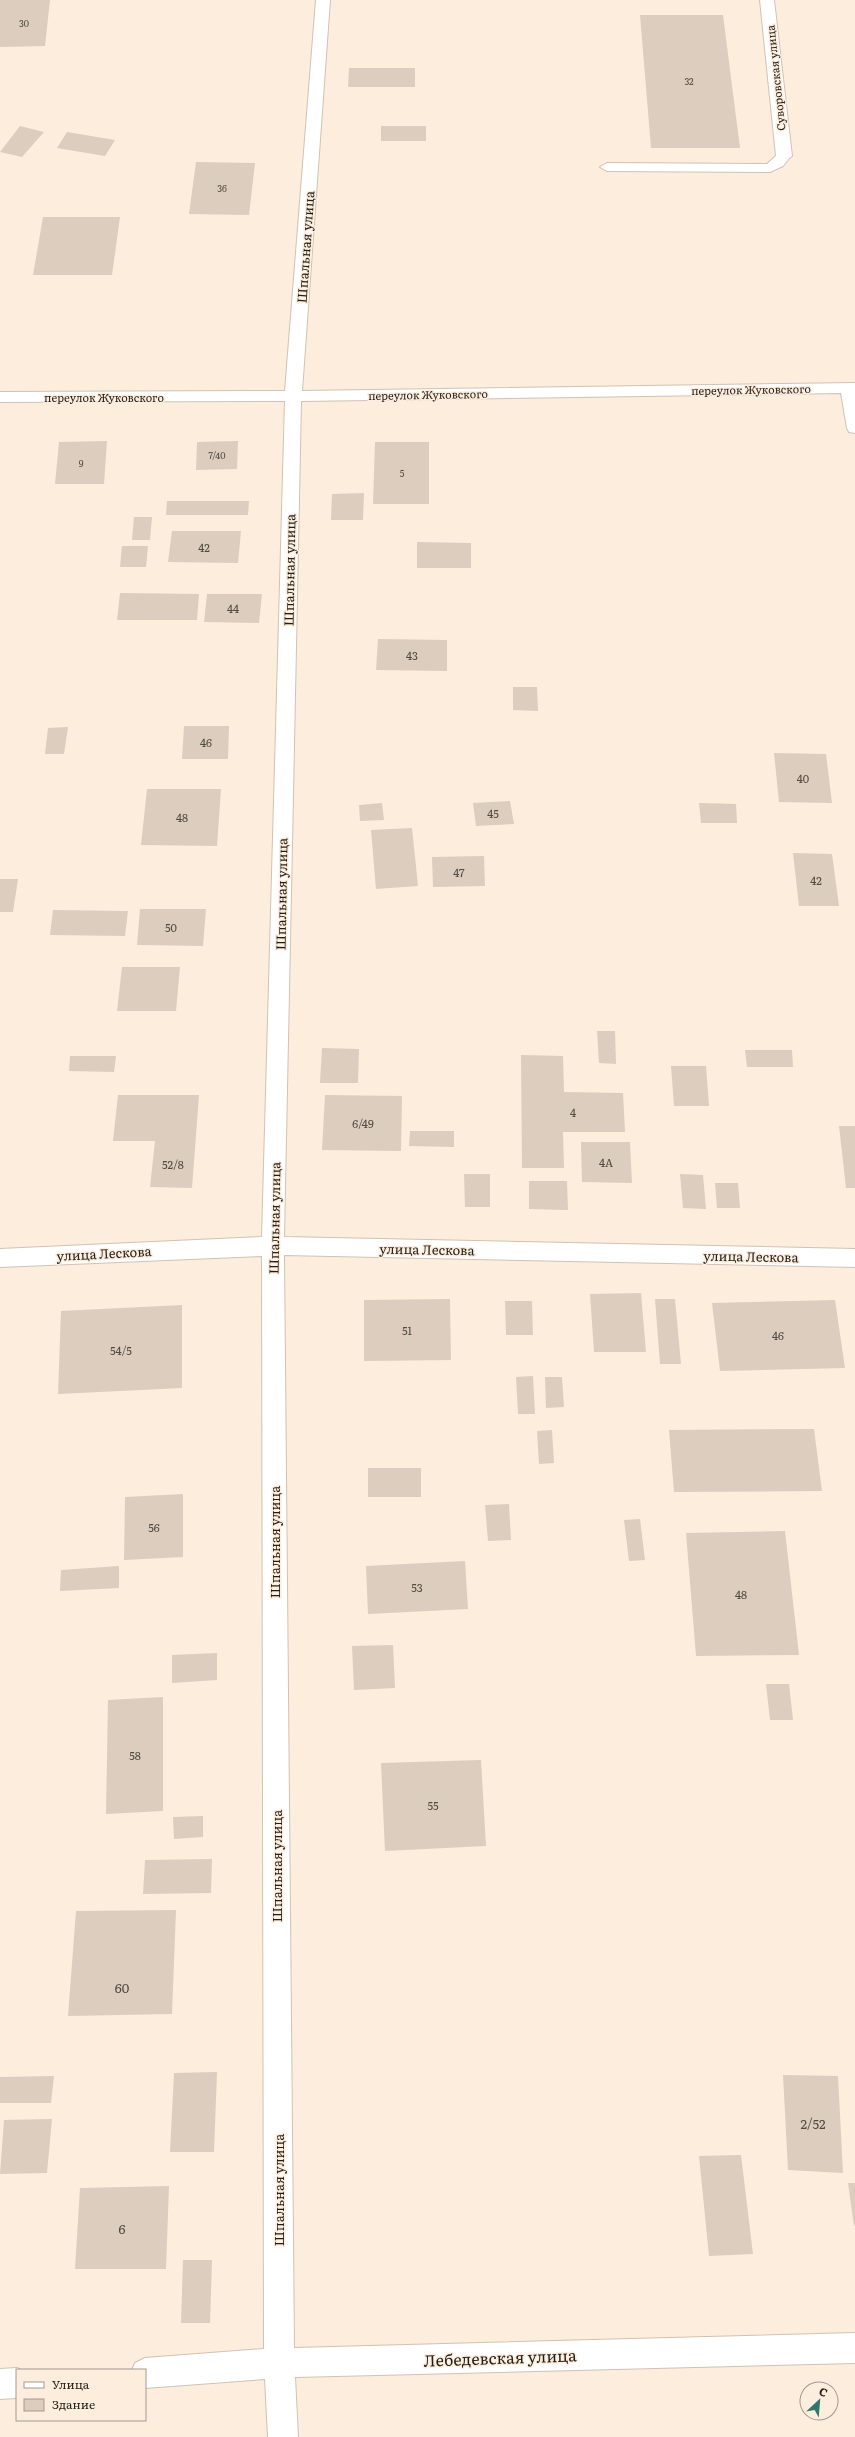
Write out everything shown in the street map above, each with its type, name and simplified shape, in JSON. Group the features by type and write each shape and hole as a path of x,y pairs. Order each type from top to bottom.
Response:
{"street":[{"name":"Шпальная улица","path":"283,2437 279,2363 273,1246 293,396 323,0"},
{"name":"Суворовская улица","path":"767,0 784,156"},
{"name":"переулок Жуковского","path":"0,398 293,396 852,388"},
{"path":"852,388 855,428"},
{"name":"улица Лескова","path":"0,1258 273,1246 855,1258"},
{"name":"Лебедевская улица","path":"146,2373 279,2363 855,2348"},
{"path":"0,2384 16,2382"}],"lane":[{"path":"607,167 770,168 778,163 784,156"}],"building":[{"path":"0,0 50,0 45,46 0,47"},
{"path":"640,15 723,15 740,148 651,148"},
{"path":"349,68 415,68 415,87 348,87"},
{"path":"20,126 44,132 22,157 0,152"},
{"path":"381,126 426,126 426,141 381,141"},
{"path":"67,132 115,140 105,156 57,148"},
{"path":"196,162 255,163 249,215 189,214"},
{"path":"43,217 120,217 112,275 33,275"},
{"path":"107,441 104,484 55,484 59,442"},
{"path":"238,441 237,469 196,470 197,442"},
{"path":"375,442 429,442 429,504 373,504"},
{"path":"364,493 363,520 331,520 332,494"},
{"path":"167,501 249,501 248,515 166,515"},
{"path":"134,517 152,517 150,540 132,540"},
{"path":"172,531 241,531 238,563 168,562"},
{"path":"417,542 471,543 471,568 417,568"},
{"path":"122,546 148,546 146,567 120,567"},
{"path":"120,593 199,594 197,620 117,620"},
{"path":"207,594 262,594 259,623 204,622"},
{"path":"378,639 447,640 447,671 376,670"},
{"path":"513,687 537,687 538,711 513,710"},
{"path":"184,726 229,726 228,759 182,759"},
{"path":"68,727 64,754 45,754 48,728"},
{"path":"774,753 826,754 832,803 779,802"},
{"path":"147,789 221,789 217,846 141,845"},
{"path":"510,801 514,824 476,826 473,803"},
{"path":"382,803 384,820 360,821 359,805"},
{"path":"699,803 736,804 737,823 701,823"},
{"path":"412,828 418,886 376,889 371,830"},
{"path":"793,853 832,854 839,906 799,906"},
{"path":"484,856 485,886 433,887 432,857"},
{"path":"0,879 18,879 13,912 0,912"},
{"path":"140,909 206,909 203,946 137,945"},
{"path":"53,910 128,911 125,936 50,935"},
{"path":"122,967 180,967 176,1011 117,1011"},
{"path":"597,1031 615,1031 616,1064 599,1063"},
{"path":"322,1048 359,1049 358,1083 320,1083"},
{"path":"745,1050 792,1050 793,1067 747,1067"},
{"path":"521,1055 563,1056 564,1092 623,1093 625,1132 563,1132 564,1168 522,1168"},
{"path":"70,1056 116,1056 114,1072 69,1071"},
{"path":"671,1066 706,1066 709,1106 674,1106"},
{"path":"118,1095 199,1095 192,1188 150,1187 155,1141 113,1141"},
{"path":"325,1095 402,1096 401,1151 322,1150"},
{"path":"839,1126 855,1126 855,1188 846,1188"},
{"path":"410,1131 454,1131 454,1147 409,1146"},
{"path":"581,1142 630,1142 632,1183 582,1182"},
{"path":"464,1174 490,1174 490,1207 465,1207"},
{"path":"680,1174 703,1175 706,1209 683,1208"},
{"path":"529,1181 567,1181 568,1210 529,1209"},
{"path":"715,1183 738,1183 740,1208 717,1208"},
{"path":"641,1293 646,1352 594,1352 590,1294"},
{"path":"450,1299 451,1360 364,1361 364,1300"},
{"path":"655,1299 675,1299 681,1364 660,1364"},
{"path":"835,1300 845,1368 720,1371 712,1303"},
{"path":"505,1301 532,1301 533,1335 506,1335"},
{"path":"182,1305 182,1388 58,1394 61,1311"},
{"path":"533,1376 535,1414 518,1414 516,1377"},
{"path":"545,1377 562,1377 564,1407 546,1408"},
{"path":"814,1429 822,1491 674,1492 669,1430"},
{"path":"552,1430 554,1463 539,1464 537,1431"},
{"path":"368,1468 421,1468 421,1497 368,1497"},
{"path":"183,1494 183,1557 124,1560 125,1497"},
{"path":"509,1504 511,1540 488,1541 485,1505"},
{"path":"640,1519 645,1560 629,1561 624,1520"},
{"path":"785,1531 799,1655 696,1656 686,1533"},
{"path":"465,1561 468,1609 368,1614 366,1566"},
{"path":"119,1566 119,1588 60,1591 61,1570"},
{"path":"393,1645 395,1688 354,1690 352,1646"},
{"path":"217,1653 217,1680 172,1683 172,1655"},
{"path":"766,1684 789,1684 793,1720 770,1720"},
{"path":"163,1697 163,1811 106,1814 108,1700"},
{"path":"481,1760 486,1846 385,1851 381,1763"},
{"path":"203,1816 203,1837 174,1839 173,1817"},
{"path":"212,1859 211,1893 143,1894 145,1860"},
{"path":"176,1910 172,2014 68,2016 76,1911"},
{"path":"217,2072 214,2152 170,2152 174,2073"},
{"path":"783,2075 838,2076 843,2173 788,2170"},
{"path":"54,2076 51,2103 0,2103 0,2077"},
{"path":"52,2119 47,2173 0,2174 4,2120"},
{"path":"741,2155 753,2254 709,2256 699,2156"},
{"path":"848,2183 855,2183 855,2226 854,2226"},
{"path":"169,2186 166,2269 75,2269 80,2188"},
{"path":"183,2260 212,2260 210,2323 181,2323"}]}
